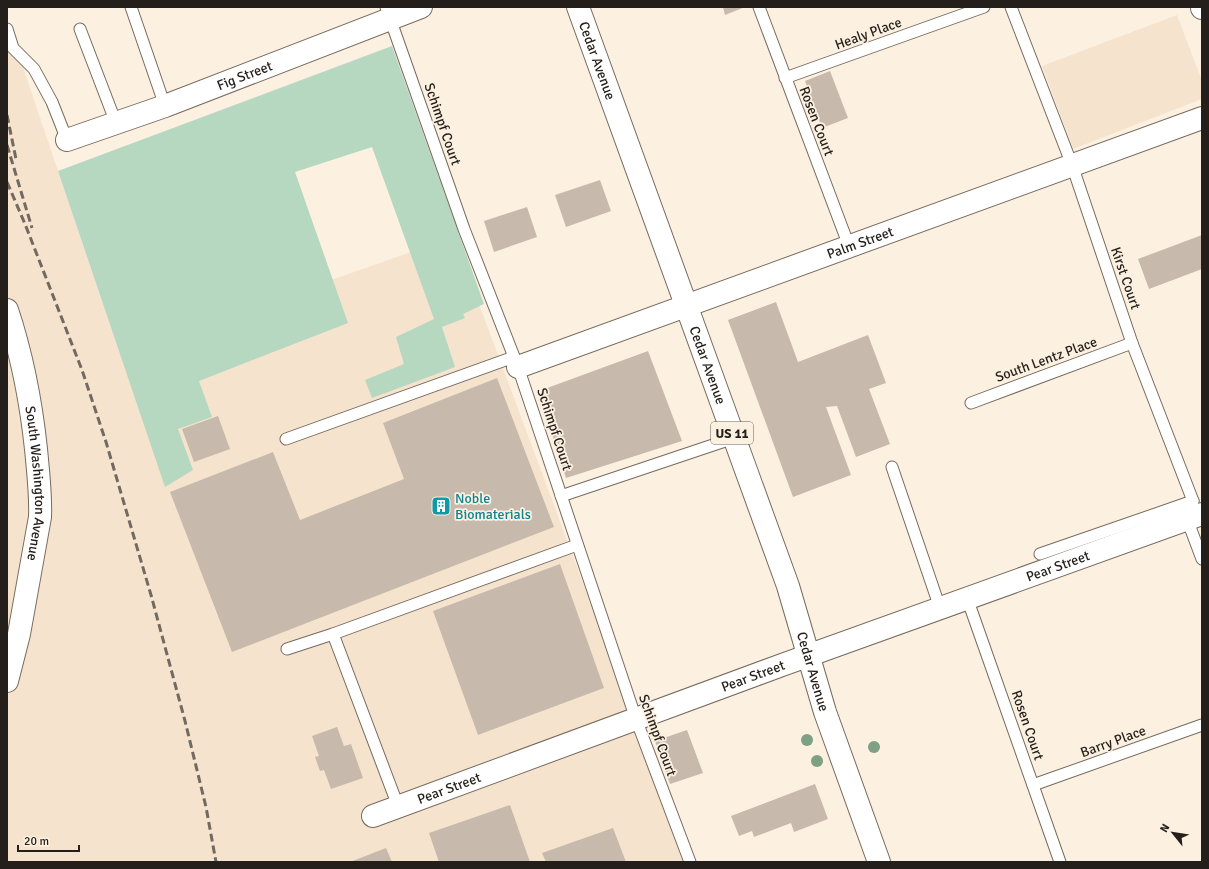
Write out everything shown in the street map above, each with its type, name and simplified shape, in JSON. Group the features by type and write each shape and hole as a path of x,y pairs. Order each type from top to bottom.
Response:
{"street":[{"name":"Fig Street","path":"67,140 165,106 388,13 421,7"},
{"name":"Cedar Avenue","path":"578,7 788,586 825,712 879,862"},
{"name":"Palm Street","path":"516,362 686,306 1202,118"},
{"name":"South Washington Avenue","path":"7,310 22,363 33,420 41,500 40,516 21,619 7,681"},
{"name":"Pear Street","path":"373,816 967,598 1194,511"}],"lane":[{"path":"131,7 165,106"},
{"name":"Rosen Court","path":"759,7 848,246"},
{"name":"Healy Place","path":"785,78 984,7"},
{"name":"Kirst Court","path":"1011,7 1072,165 1132,343 1194,511 1202,559"},
{"name":"Schimpf Court","path":"388,13 464,229 516,362 636,719 690,862"},
{"path":"7,29 13,48 34,69 52,102 67,140"},
{"path":"80,29 116,123"},
{"name":"South Lentz Place","path":"971,403 1132,343"},
{"path":"286,438 516,362"},
{"path":"561,496 734,438"},
{"path":"892,467 940,608"},
{"path":"1040,554 1194,511"},
{"path":"287,649 333,634 577,545"},
{"name":"Rosen Court","path":"967,598 1060,862"},
{"path":"333,634 398,806"},
{"name":"Barry Place","path":"1033,785 1202,725"}],"shaded area":[{"path":"1177,15 1202,81 1202,99 1073,149 1042,66"},
{"path":"7,20 120,354 454,237 687,862 7,862"}],"green space":[{"path":"392,46 484,304 463,314 465,318 442,327 455,367 372,398 365,380 404,364 396,337 434,319 372,147 295,172 348,323 199,381 212,417 178,429 193,470 165,487 58,171"}],"building":[{"path":"723,7 745,7 725,15"},
{"path":"830,71 848,118 822,128 805,81"},
{"path":"600,180 611,211 566,227 555,195"},
{"path":"527,207 537,237 494,252 484,221"},
{"path":"1202,235 1202,269 1149,289 1138,259"},
{"path":"776,302 798,362 868,335 886,383 869,389 890,444 856,457 837,406 826,407 851,475 793,497 728,320"},
{"path":"648,351 682,441 566,478 539,391"},
{"name":"Noble Biomaterials","path":"497,378 554,527 232,652 170,492 273,452 300,520 404,479 383,423"},
{"path":"218,416 230,449 194,462 182,429"},
{"path":"560,564 604,688 478,735 433,611"},
{"path":"337,727 344,746 351,744 363,778 331,789 324,770 320,771 315,757 319,756 312,736"},
{"path":"687,730 703,773 670,784 655,741"},
{"path":"815,784 828,819 794,832 791,823 754,837 752,831 739,836 731,816"},
{"path":"510,805 530,862 439,862 429,833"},
{"path":"613,828 626,862 546,862 542,853"},
{"path":"386,848 392,862 350,862"}],"railway":[{"path":"7,115 16,159"},
{"path":"7,145 32,228"},
{"path":"7,182 82,370 106,442 151,595 185,721 206,807 216,862"}],"place":[{"name":"Noble Biomaterials","path":"441,506"}]}
